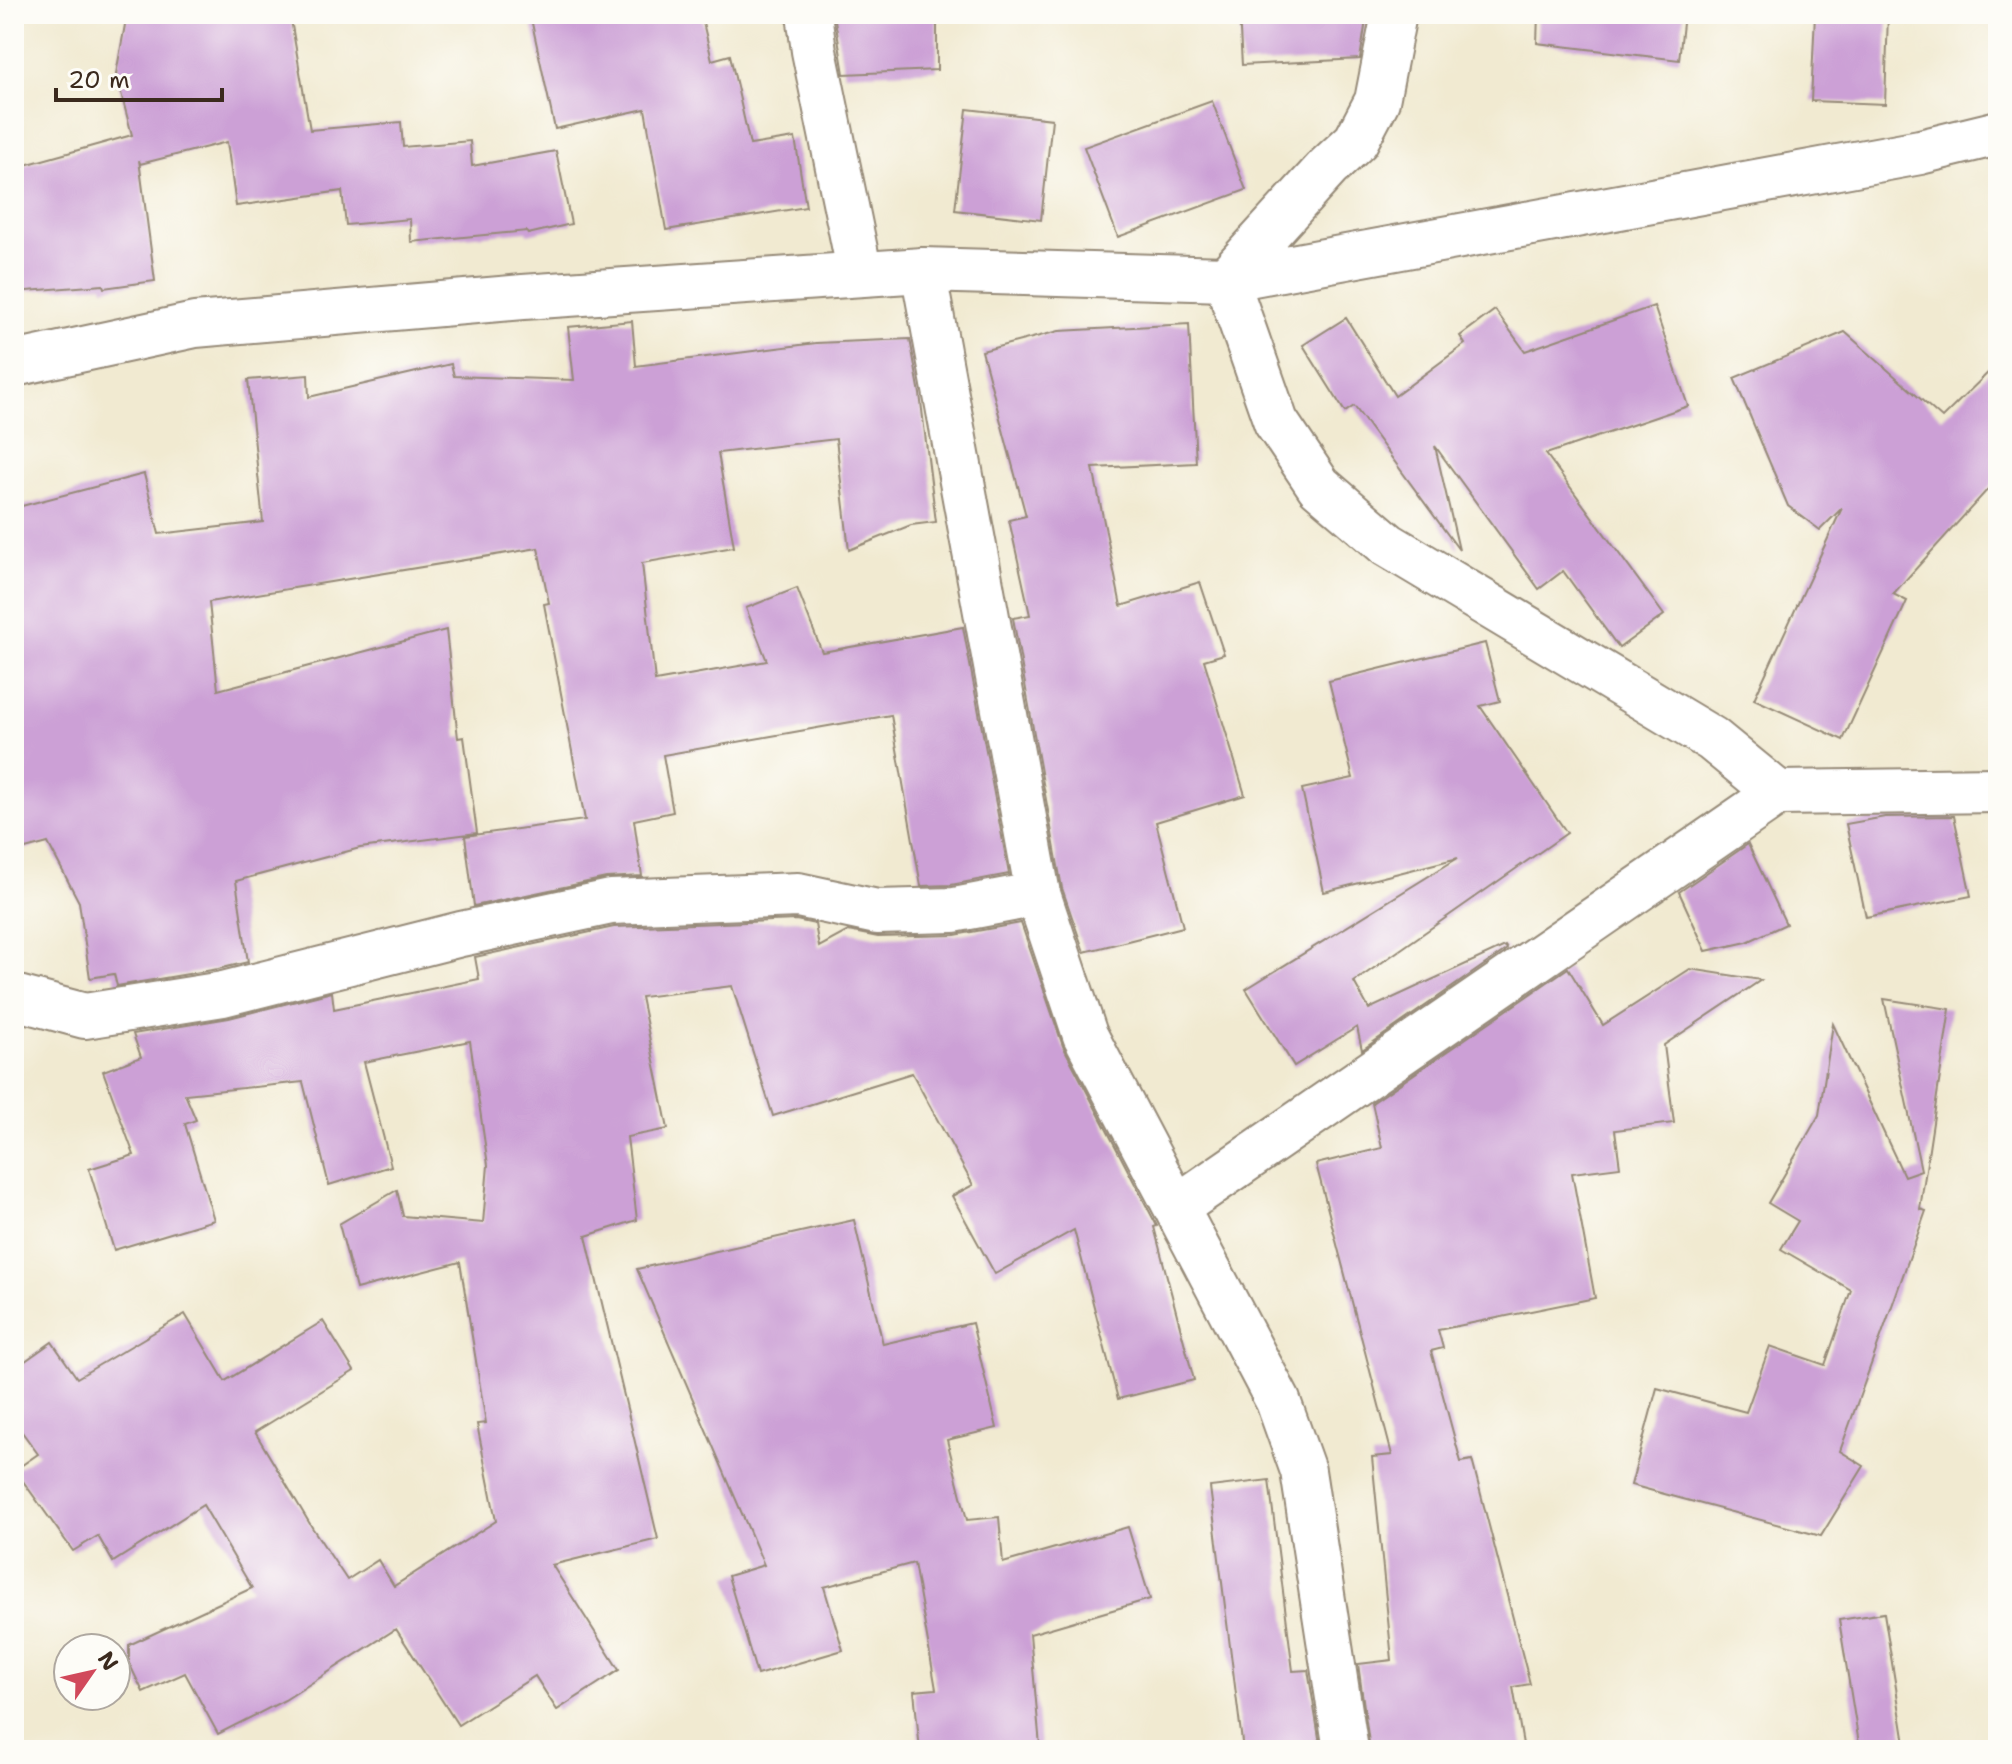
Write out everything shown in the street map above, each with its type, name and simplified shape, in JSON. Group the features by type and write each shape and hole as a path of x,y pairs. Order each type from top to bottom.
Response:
{"street":[{"path":"809,14 860,274"},
{"path":"1226,279 1328,167 1356,141 1377,101 1394,14"},
{"path":"14,364 195,325 523,297 923,270 1226,279 1920,152 1998,133"},
{"path":"923,270 1038,894 1085,1035 1278,1401 1303,1471 1346,1750"},
{"path":"1226,279 1276,422 1319,486 1388,545 1712,739 1778,793"},
{"path":"1177,1207 1778,793 1998,790"},
{"path":"14,997 85,1016 131,1009 223,994 461,934 611,902 798,895 877,912 954,910 1038,894"}],"building":[{"path":"127,14 290,14 310,130 401,122 403,147 470,141 472,166 556,151 571,224 528,234 527,231 411,242 410,219 346,225 342,191 236,206 227,142 140,164 139,160 155,281 104,288 103,285 14,292 14,168 132,135 116,74"},
{"path":"530,14 701,14 712,60 730,55 750,145 795,138 806,207 666,230 645,109 555,129"},
{"path":"834,14 937,14 937,70 844,74"},
{"path":"1239,14 1367,14 1360,59 1242,65"},
{"path":"1538,14 1684,14 1679,60 1537,43"},
{"path":"1815,14 1888,14 1885,104 1811,101"},
{"path":"1212,101 1246,190 1118,237 1084,147"},
{"path":"967,109 1052,119 1041,220 955,210"},
{"path":"1654,306 1688,406 1546,454 1664,615 1619,648 1563,571 1539,589 1435,446 1459,550 1354,406 1345,412 1303,345 1346,318 1395,396 1465,344 1460,336 1495,310 1525,351"},
{"path":"632,321 636,366 816,343 910,339 936,522 911,525 849,550 836,439 718,453 734,547 642,563 655,681 767,661 746,608 797,588 822,652 963,627 1009,874 951,885 921,886 891,715 663,755 673,812 634,820 642,876 606,878 474,906 465,836 585,820 544,604 549,603 538,548 209,602 218,690 446,630 458,738 464,737 477,833 360,848 236,881 248,962 117,986 114,974 90,978 79,902 48,843 14,852 14,508 144,474 159,534 263,522 248,380 308,375 309,397 451,364 454,376 574,380 568,327"},
{"path":"1189,324 1196,463 1093,468 1121,606 1200,582 1224,654 1204,660 1245,795 1156,822 1183,927 1084,952 1062,888 1013,618 1030,615 1009,520 1026,516 982,351 1059,331"},
{"path":"1845,332 1942,418 1998,363 1998,478 1893,594 1907,601 1843,740 1754,699 1842,508 1820,530 1788,506 1734,378"},
{"path":"1485,643 1500,701 1480,706 1567,833 1354,982 1369,1009 1505,946 1507,949 1362,1050 1357,1027 1294,1066 1246,989 1458,858 1324,892 1302,789 1353,778 1329,681"},
{"path":"1954,816 1971,896 1866,917 1846,824 1885,817"},
{"path":"1748,844 1786,924 1747,942 1706,951 1679,892"},
{"path":"796,920 815,924 819,947 848,931 878,937 955,935 1021,923 1063,1046 1157,1226 1154,1227 1194,1380 1118,1399 1074,1230 995,1274 952,1196 973,1185 912,1073 773,1116 732,986 641,997 668,1129 627,1137 637,1220 586,1236 658,1539 552,1565 619,1670 557,1710 535,1676 458,1725 396,1629 285,1700 218,1734 185,1673 143,1692 132,1669 132,1644 252,1588 203,1505 113,1562 98,1536 73,1551 15,1470 38,1454 14,1421 14,1369 52,1342 77,1378 185,1314 225,1381 323,1321 354,1371 255,1432 347,1580 378,1560 394,1586 496,1521 477,1424 486,1423 460,1262 356,1289 339,1224 397,1190 403,1216 483,1223 488,1165 470,1041 364,1062 391,1166 329,1185 303,1082 185,1094 196,1120 185,1124 214,1220 114,1250 89,1169 134,1155 103,1071 141,1057 133,1034 229,1018 332,992 334,1009 479,979 475,957 614,927"},
{"path":"1568,968 1603,1025 1690,969 1761,980 1664,1045 1674,1123 1615,1130 1620,1167 1572,1173 1595,1298 1438,1330 1443,1348 1431,1351 1461,1462 1472,1460 1530,1684 1513,1687 1524,1750 1370,1750 1358,1664 1392,1660 1372,1457 1392,1455 1316,1164 1382,1148 1372,1103"},
{"path":"1884,999 1950,1009 1920,1209 1926,1211 1840,1451 1864,1466 1821,1536 1631,1485 1657,1388 1746,1412 1770,1346 1825,1365 1851,1290 1781,1249 1798,1221 1768,1203 1819,1115 1833,1024 1904,1176 1921,1170"},
{"path":"854,1220 883,1344 972,1323 997,1428 947,1440 967,1520 999,1517 1003,1563 1128,1527 1150,1599 1030,1634 1040,1746 995,1750 920,1750 914,1691 936,1689 914,1563 824,1587 843,1650 757,1675 728,1576 764,1565 637,1269"},
{"path":"1269,1480 1293,1671 1308,1670 1321,1750 1243,1750 1210,1487"},
{"path":"1884,1613 1906,1750 1860,1750 1839,1620"}]}
